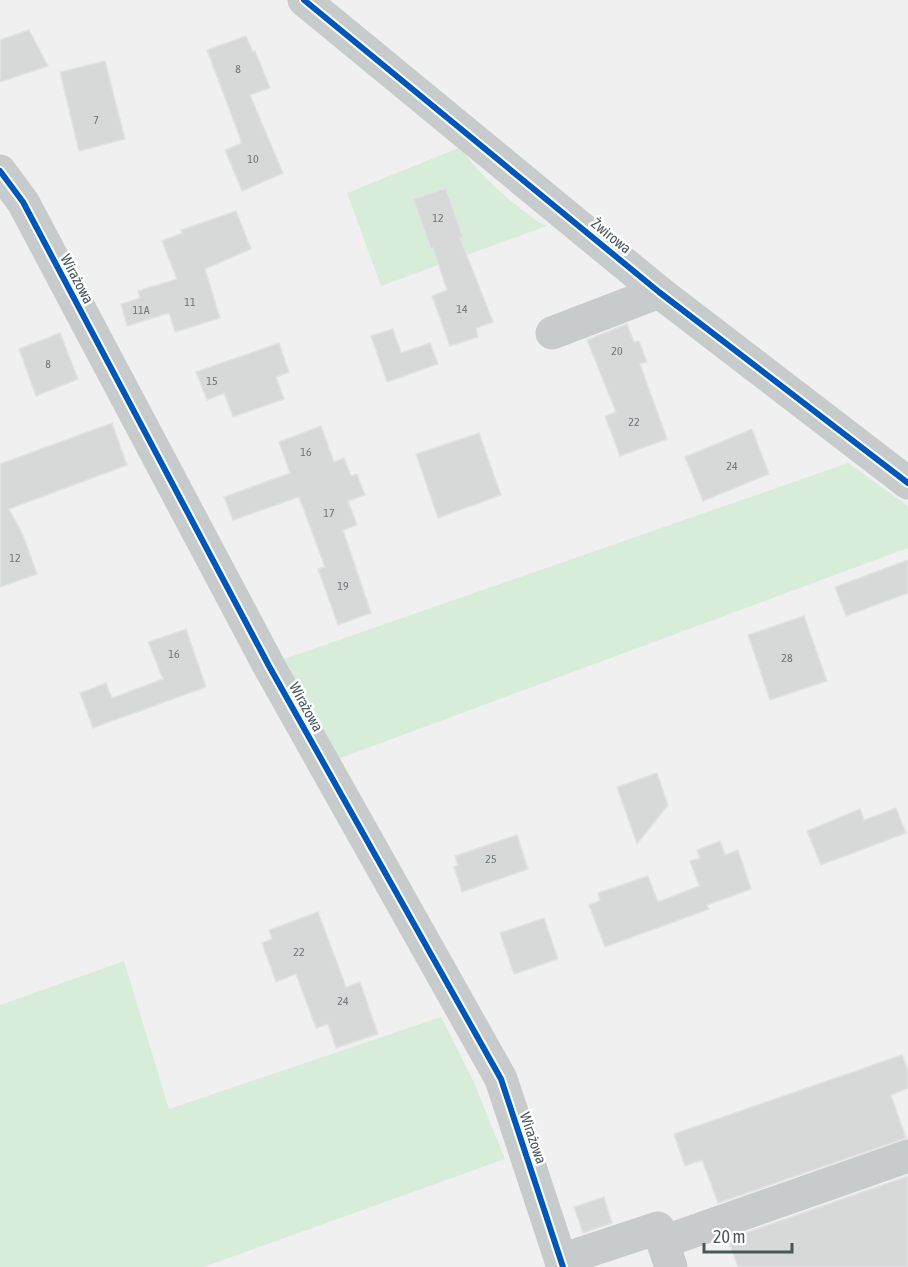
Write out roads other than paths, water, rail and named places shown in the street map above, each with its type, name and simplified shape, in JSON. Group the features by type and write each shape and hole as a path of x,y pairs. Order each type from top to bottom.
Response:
{"street":[{"name":"Żwirowa","path":"304,0 660,292 908,483"},
{"name":"Wirażowa","path":"0,171 23,201 269,666 501,1079 562,1264"},
{"path":"552,333 660,292"},
{"path":"562,1264 658,1228 667,1255 908,1156"}]}
